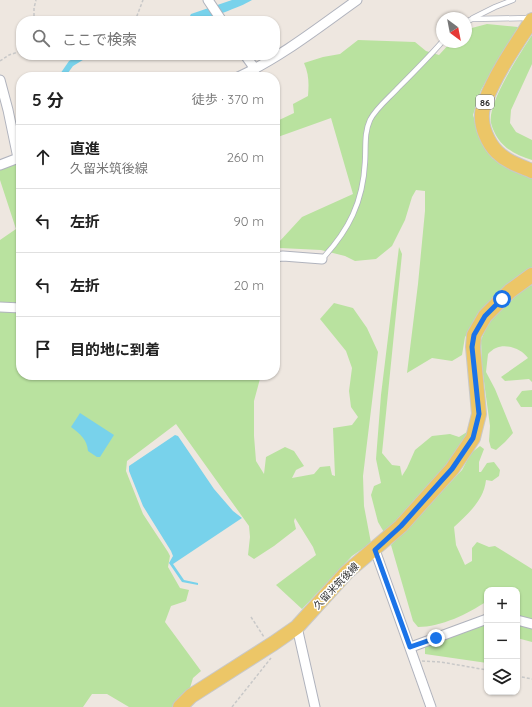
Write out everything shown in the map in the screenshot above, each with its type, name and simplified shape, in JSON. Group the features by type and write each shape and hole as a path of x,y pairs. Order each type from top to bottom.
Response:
{"main road":[{"name":"86","path":"532,19 493,86 481,113 484,128 489,141 497,152 508,161 532,171"},
{"name":"久留米筑後線","path":"180,707 191,696 297,627 347,572 375,550 401,526 447,475 473,438 479,414 472,347 474,335 485,316 510,291 532,275"}],"street":[{"path":"208,0 219,16"},
{"path":"280,53 357,0"},
{"path":"249,60 255,69"},
{"path":"249,72 269,60"},
{"path":"0,80 16,144"},
{"path":"0,165 16,158"},
{"path":"280,256 322,259"},
{"path":"0,307 16,308"},
{"path":"375,550 431,707"},
{"path":"410,647 484,619"},
{"path":"520,621 532,624"},
{"path":"297,627 315,707"}],"lane":[{"path":"472,19 495,7 513,0"},
{"path":"472,19 532,19"},
{"path":"322,259 334,246 349,224 361,194 365,163 366,131 371,118 384,102 436,48"}],"path":[{"path":"34,16 36,0"},
{"path":"137,16 143,0"},
{"path":"0,61 9,54 16,52"},
{"path":"232,707 276,650 251,617"},
{"path":"414,661 441,662 484,669"},
{"path":"520,677 532,679"}],"green space":[{"path":"487,24 518,27 481,90 473,115 480,136 492,158 532,179 532,268 489,302 465,337 462,355 452,361 432,358 407,373 418,284 425,211 425,191 416,190 412,197 405,220 392,246 376,259 355,261 345,256 321,250 280,248 280,241 302,217 353,194 331,118 280,136 280,120 294,113 293,104 308,96 308,79 304,63 323,57 340,54 358,40 415,42 426,51 439,55 445,48 472,48 472,28"},
{"path":"532,35 532,64 511,110 510,123 516,132 532,140 532,160 518,155 506,148 501,143 491,123 491,114 499,91"},
{"path":"16,163 16,229 0,180 0,170"},
{"path":"16,229 16,380 260,380 254,401 254,436 256,461 264,474 266,457 285,447 294,451 304,466 296,470 292,478 314,474 320,467 330,466 332,475 335,476 333,428 352,425 358,417 351,407 349,391 352,368 346,351 320,319 334,303 353,308 367,328 378,352 363,476 364,506 371,543 352,556 302,609 276,585 316,555 313,547 295,518 294,521 296,529 254,559 248,555 250,537 249,526 176,424 127,461 126,471 143,514 170,556 168,567 180,588 189,590 186,601 171,606 165,622 201,671 193,678 190,688 172,707 129,707 107,694 92,694 83,707 0,707 0,240"},
{"path":"399,247 402,254 382,453 392,465 400,466 402,476 415,450 432,436 450,434 459,437 467,432 467,439 461,451 385,534 378,522 371,495 374,486 381,483 376,459 381,395"},
{"path":"532,285 532,382 529,379 505,381 501,377 528,358 522,352 514,348 504,346 495,348 488,354 486,372 495,389 513,433 496,450 491,448 489,441 490,426 482,367 481,340 489,321 514,295"},
{"path":"532,390 532,407 521,407 516,399 522,391"},
{"path":"480,446 484,449 479,462 479,472 481,472 487,463 494,462 500,470 499,476 492,481 486,480 485,487 479,500 470,512 454,527 456,545 465,565 472,561 472,548 477,542 489,547 495,546 532,569 532,642 520,639 520,587 484,587 484,603 471,611 436,625 418,627 413,621 391,545 462,470 471,453"},
{"path":"484,616 484,663 425,654 425,647 475,627"}],"water":[{"path":"232,0 252,0 213,16 190,16 191,14"},
{"path":"83,60 73,66 69,72 61,72 69,61"},
{"path":"80,413 114,435 100,457 97,457 88,451 85,440 71,427"},
{"path":"175,435 178,436 214,489 233,511 242,518 173,564 184,580 198,583 198,585 182,582 169,563 173,556 171,551 143,506 129,471 129,466"}],"route":[{"path":"436,638 410,647 375,550 401,526 452,469 473,438 479,414 472,347 474,335 485,316 502,299"}]}
